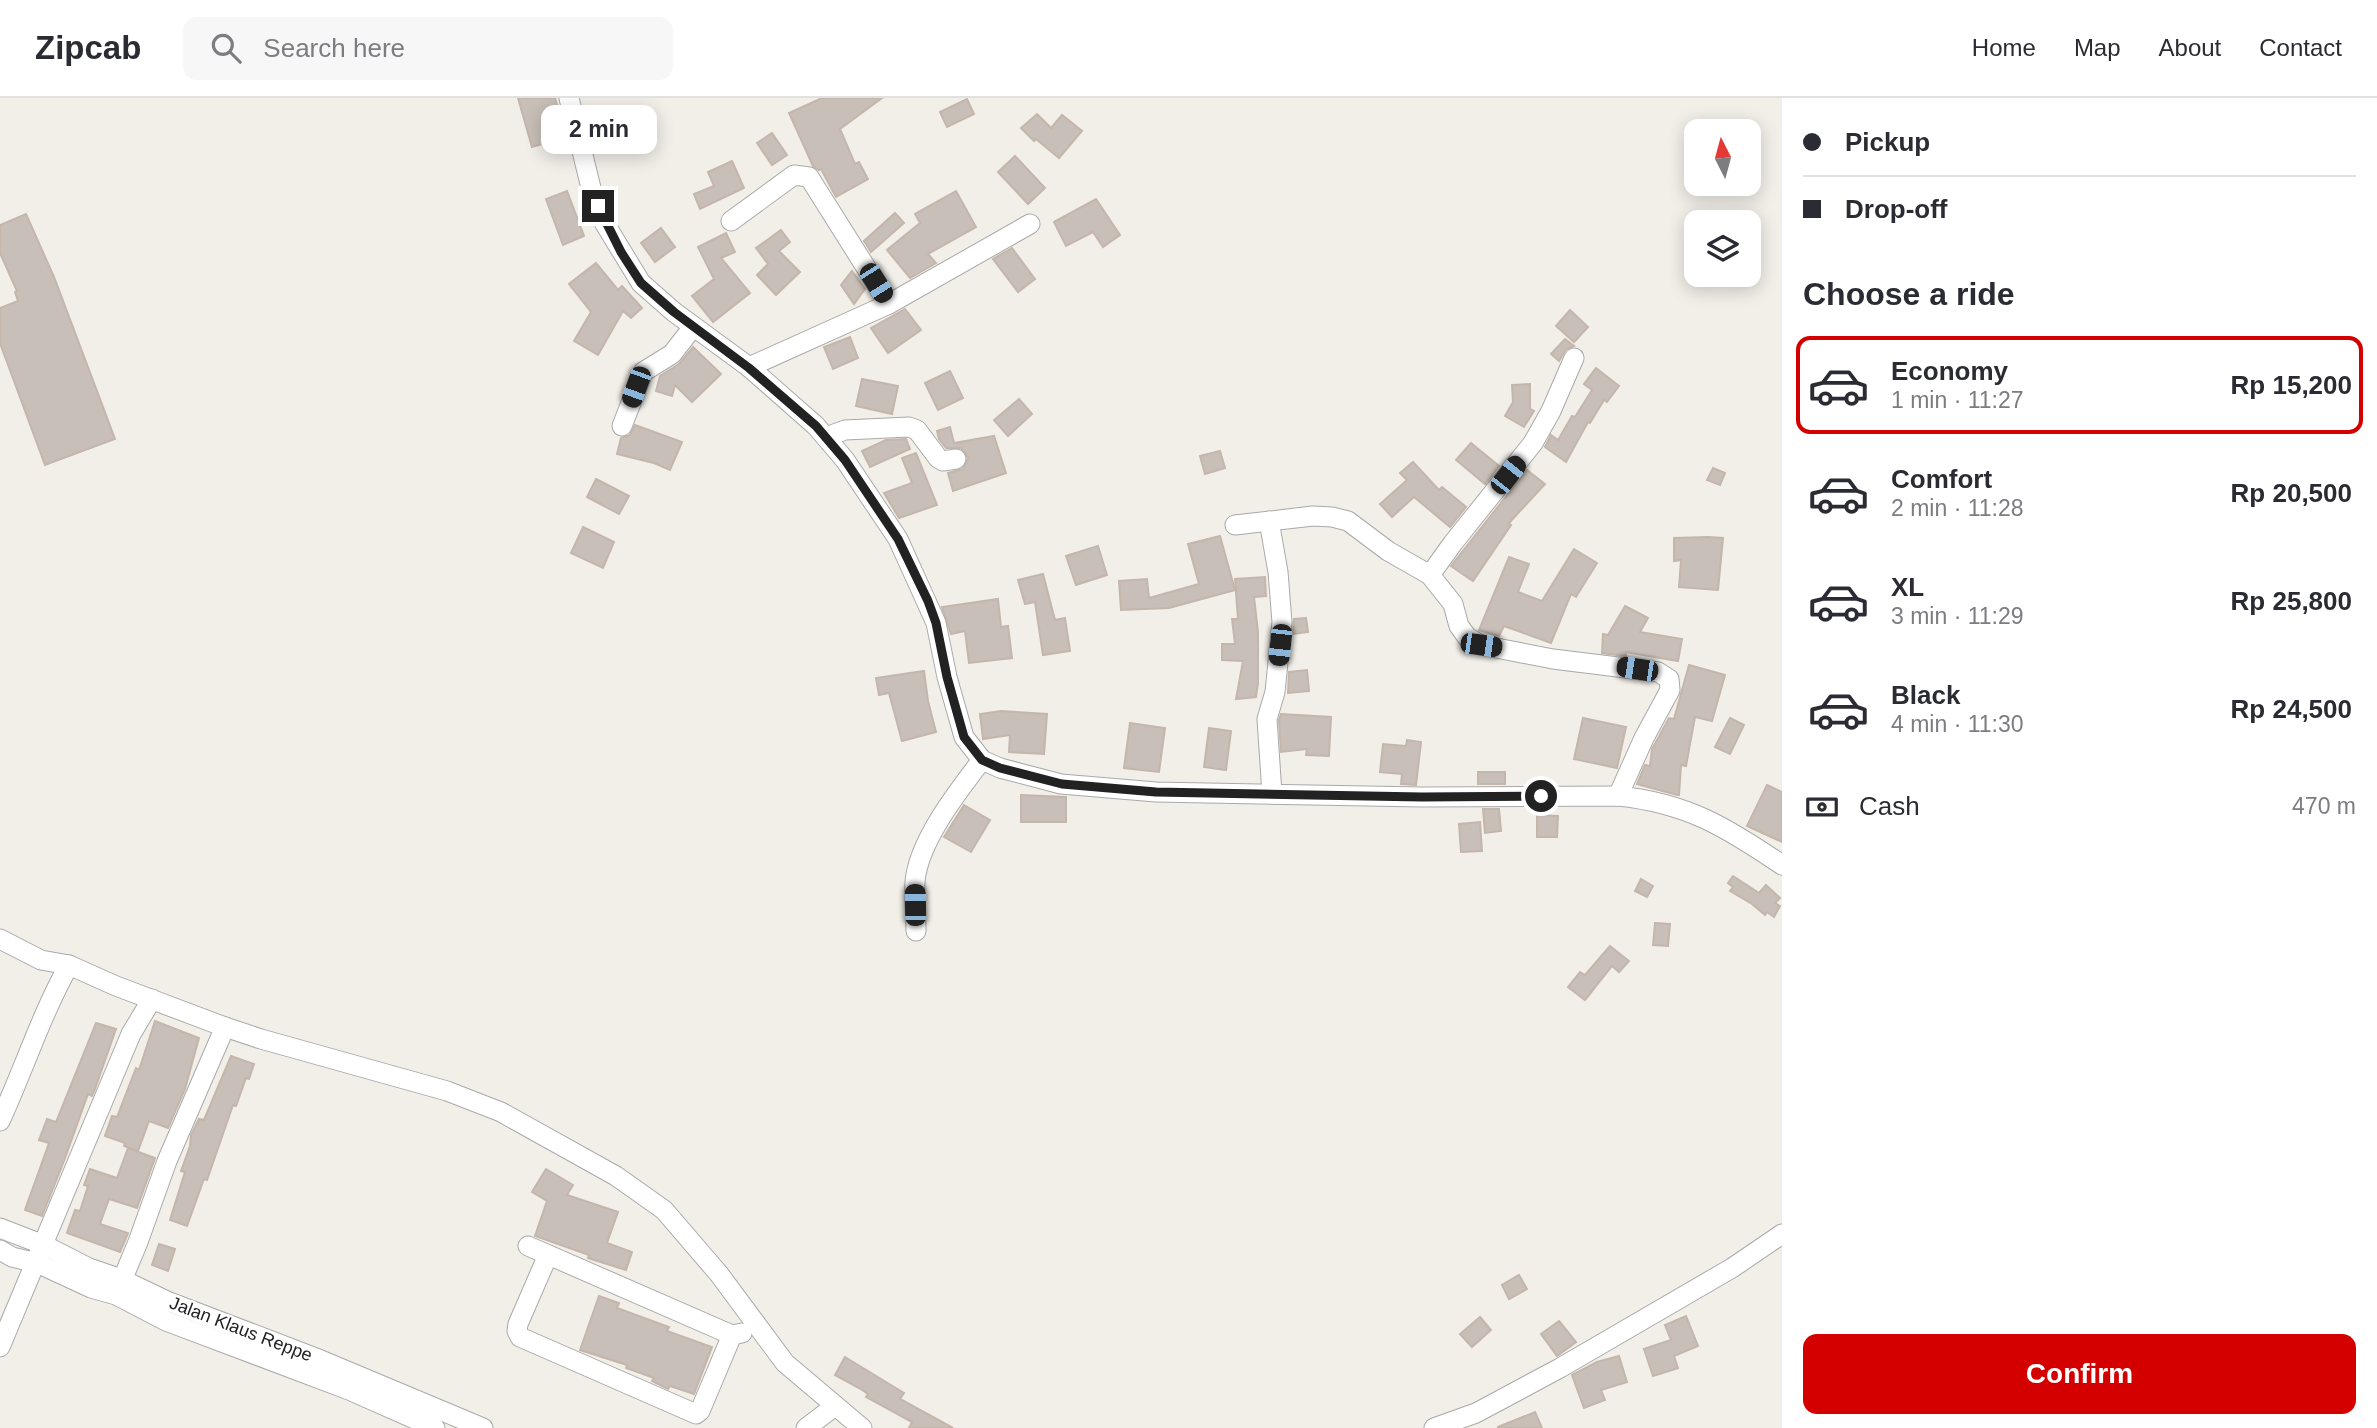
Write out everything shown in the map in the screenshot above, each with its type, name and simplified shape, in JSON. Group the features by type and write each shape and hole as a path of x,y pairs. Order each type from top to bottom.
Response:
{"street":[{"path":"569,98 592,188 610,233 641,283 749,368 826,437 845,460 898,539 936,623 947,677 964,737 982,760 1000,768 1062,784 1156,792 1422,797 1618,796 1646,799 1676,806 1707,818 1782,864"},
{"path":"731,221 794,175 809,177 889,304"},
{"path":"749,368 889,304 1030,224"},
{"path":"622,426 643,372 672,354 694,327"},
{"path":"1430,575 1532,443 1551,411 1574,358"},
{"path":"826,437 845,430 909,428 917,430 938,458 943,461 956,460"},
{"path":"1235,525 1313,516 1348,521 1388,551 1430,575 1453,604 1459,626 1467,637 1481,645 1553,659 1658,672 1670,678 1670,690 1644,738 1618,796"},
{"path":"1269,521 1278,572 1282,622 1275,691 1267,719 1272,794"},
{"path":"916,931 915,880 928,838 982,760"},
{"path":"0,939 41,960 69,965 116,986 225,1027 447,1091 501,1112 616,1176 664,1210 719,1274 785,1363 835,1406 852,1426"},
{"path":"0,1121 51,998 69,965"},
{"path":"0,1347 131,1034 152,999"},
{"path":"119,1287 167,1161 225,1027"},
{"name":"Jalan Klaus Reppe","path":"0,1228 44,1245 89,1268 177,1326 349,1390 435,1428"},
{"path":"1434,1428 1476,1413 1560,1368 1732,1268 1782,1234"},
{"path":"528,1246 732,1335 761,1330"},
{"name":"Jalan Klaus Reppe","path":"0,1251 37,1263 91,1288 119,1287 167,1301 316,1357 483,1428"},
{"path":"548,1255 518,1324 520,1337 696,1414 700,1411 732,1335"},
{"path":"806,1428 835,1406"}],"building":[{"path":"518,98 555,98 566,137 532,147"},
{"path":"822,98 882,98 840,129 855,164 859,162 868,179 836,197 821,169 813,166 789,113"},
{"path":"967,99 974,114 947,127 940,112"},
{"path":"1037,114 1051,128 1062,115 1082,131 1059,158 1036,139 1034,141 1021,128"},
{"path":"772,133 787,155 772,165 757,143"},
{"path":"1015,156 1045,188 1028,204 998,172"},
{"path":"732,161 744,188 700,209 694,194 714,186 708,172"},
{"path":"567,191 584,236 563,245 546,199"},
{"path":"956,191 976,227 928,254 936,263 910,278 887,250 920,223 915,214"},
{"path":"1096,199 1120,235 1103,247 1093,232 1066,246 1054,222"},
{"path":"895,213 904,223 871,252 864,241"},
{"path":"26,214 54,277 115,439 45,465 0,343 0,308 18,301 17,291 0,253 0,225"},
{"path":"661,228 675,247 655,262 641,243"},
{"path":"781,230 790,242 779,251 800,272 776,295 757,275 768,264 756,248"},
{"path":"726,233 735,252 721,258 750,293 713,322 692,296 714,279 698,247"},
{"path":"1012,248 1035,279 1018,292 993,259"},
{"path":"596,263 618,290 622,286 642,308 631,318 623,311 598,355 574,341 591,312 569,284"},
{"path":"852,271 865,289 854,304 841,285"},
{"path":"905,309 921,330 888,353 871,328"},
{"path":"1570,310 1588,327 1574,342 1556,326"},
{"path":"850,337 858,358 833,369 824,347"},
{"path":"1565,339 1574,346 1566,349 1559,361 1551,354"},
{"path":"693,347 721,374 692,402 675,385 672,396 656,391 660,376 679,364"},
{"path":"1596,368 1619,386 1607,402 1604,400 1590,423 1588,422 1566,462 1545,447 1551,435 1558,440 1572,416 1575,417 1592,390 1584,384"},
{"path":"950,371 963,398 938,410 925,383"},
{"path":"862,379 898,386 892,414 856,406"},
{"path":"1530,384 1530,409 1534,411 1524,427 1505,416 1513,402 1512,385"},
{"path":"1019,399 1032,414 1008,436 994,420"},
{"path":"635,425 682,442 670,470 617,454 621,438 630,435"},
{"path":"950,427 954,443 994,436 1006,473 953,491 948,473 963,469 968,458 961,448 946,448 939,439 937,431"},
{"path":"906,439 910,449 870,467 862,451 886,440"},
{"path":"1471,443 1499,466 1485,484 1456,460"},
{"path":"1220,451 1225,468 1205,474 1200,456"},
{"path":"916,453 937,505 899,518 884,493 912,483 902,458"},
{"path":"1413,462 1439,490 1442,487 1466,507 1450,527 1414,497 1392,517 1380,504 1407,480 1400,473"},
{"path":"1713,468 1725,473 1720,485 1707,480"},
{"path":"1527,470 1545,484 1509,523 1511,525 1473,581 1451,566"},
{"path":"596,479 629,496 619,514 587,497"},
{"path":"583,527 614,542 603,568 571,553"},
{"path":"1220,536 1235,590 1169,608 1121,610 1119,581 1147,579 1149,598 1199,584 1188,544"},
{"path":"1674,538 1723,538 1718,590 1679,587 1681,560 1674,561"},
{"path":"1098,546 1107,575 1076,585 1066,556"},
{"path":"1574,549 1597,563 1576,597 1571,594 1551,643 1504,626 1499,636 1479,630 1509,557 1529,564 1518,592 1542,601"},
{"path":"1043,574 1055,620 1065,618 1070,651 1043,655 1035,602 1025,604 1018,580"},
{"path":"1265,577 1266,596 1254,597 1258,632 1256,697 1236,699 1243,661 1222,660 1222,644 1235,644 1232,619 1238,619 1235,579"},
{"path":"998,599 1001,627 1008,626 1012,658 969,663 965,631 951,634 942,607"},
{"path":"1625,606 1648,618 1640,632 1682,639 1678,661 1626,652 1626,656 1602,653 1603,634 1608,635"},
{"path":"1306,618 1308,632 1293,634 1294,619"},
{"path":"1689,665 1725,675 1712,721 1695,717 1686,766 1681,765 1677,795 1637,784 1645,765 1650,766 1652,749 1669,718 1674,719"},
{"path":"1307,670 1309,691 1288,693 1289,672"},
{"path":"924,671 936,732 902,741 889,693 879,695 876,678"},
{"path":"1001,711 1047,714 1044,754 1009,752 1010,735 983,739 980,714"},
{"path":"1281,714 1331,717 1329,756 1306,755 1307,749 1281,752"},
{"path":"1583,718 1626,727 1617,768 1574,759"},
{"path":"1730,718 1744,725 1730,754 1715,747"},
{"path":"1130,723 1165,728 1159,772 1124,768"},
{"path":"1209,728 1231,731 1226,770 1204,767"},
{"path":"1407,740 1421,742 1416,785 1401,784 1402,774 1380,772 1383,744 1406,746"},
{"path":"1478,772 1505,772 1505,784 1478,784"},
{"path":"1767,785 1782,792 1782,842 1747,826"},
{"path":"1021,795 1066,797 1066,822 1021,822"},
{"path":"964,805 990,820 971,852 944,837"},
{"path":"1483,809 1499,809 1501,831 1485,833"},
{"path":"1537,815 1558,816 1557,837 1537,837"},
{"path":"1480,822 1482,851 1461,852 1459,824"},
{"path":"1733,876 1759,893 1766,885 1780,898 1775,903 1780,906 1774,917 1767,912 1765,915 1730,891 1733,887 1728,883"},
{"path":"1641,879 1653,886 1647,897 1635,891"},
{"path":"1655,923 1670,924 1668,946 1653,945"},
{"path":"1610,946 1629,961 1619,972 1612,966 1585,1000 1568,987 1580,972 1585,975"},
{"path":"155,1021 199,1038 185,1089 168,1128 149,1121 138,1151 105,1136 112,1116 117,1117 136,1068 139,1070"},
{"path":"96,1023 116,1029 95,1089 92,1096 88,1094 42,1216 25,1210 49,1143 39,1140 47,1119 56,1122"},
{"path":"231,1056 254,1064 236,1106 233,1105 207,1180 204,1179 187,1226 170,1220 185,1172 181,1171 191,1135 199,1119 204,1120"},
{"path":"128,1148 155,1158 137,1208 109,1199 100,1224 128,1233 120,1252 67,1233 75,1210 80,1211 88,1186 84,1185 90,1169 117,1178"},
{"path":"546,1169 573,1185 567,1195 618,1212 607,1243 632,1252 626,1270 535,1236 547,1201 532,1192"},
{"path":"159,1244 175,1249 168,1271 152,1265"},
{"path":"1519,1275 1527,1289 1509,1299 1502,1285"},
{"path":"599,1296 619,1303 617,1308 669,1327 667,1331 712,1347 694,1394 670,1386 668,1389 652,1381 654,1378 626,1368 627,1365 580,1350"},
{"path":"1686,1316 1698,1346 1674,1356 1678,1368 1653,1376 1644,1349 1671,1340 1665,1325"},
{"path":"1480,1317 1491,1330 1472,1347 1460,1334"},
{"path":"1559,1321 1576,1342 1557,1356 1541,1334"},
{"path":"1619,1356 1627,1382 1601,1390 1605,1400 1584,1408 1572,1375 1597,1362"},
{"path":"845,1357 904,1393 900,1399 953,1428 909,1428 912,1422 866,1397 868,1394 835,1375"},
{"path":"1535,1412 1542,1428 1498,1428 1498,1427"}],"route":[{"path":"598,206 605,224 641,283 674,312 749,368 816,426 845,460 898,539 928,601 936,623 947,677 964,737 982,760 1000,768 1062,784 1156,792 1422,797 1541,796"}]}
